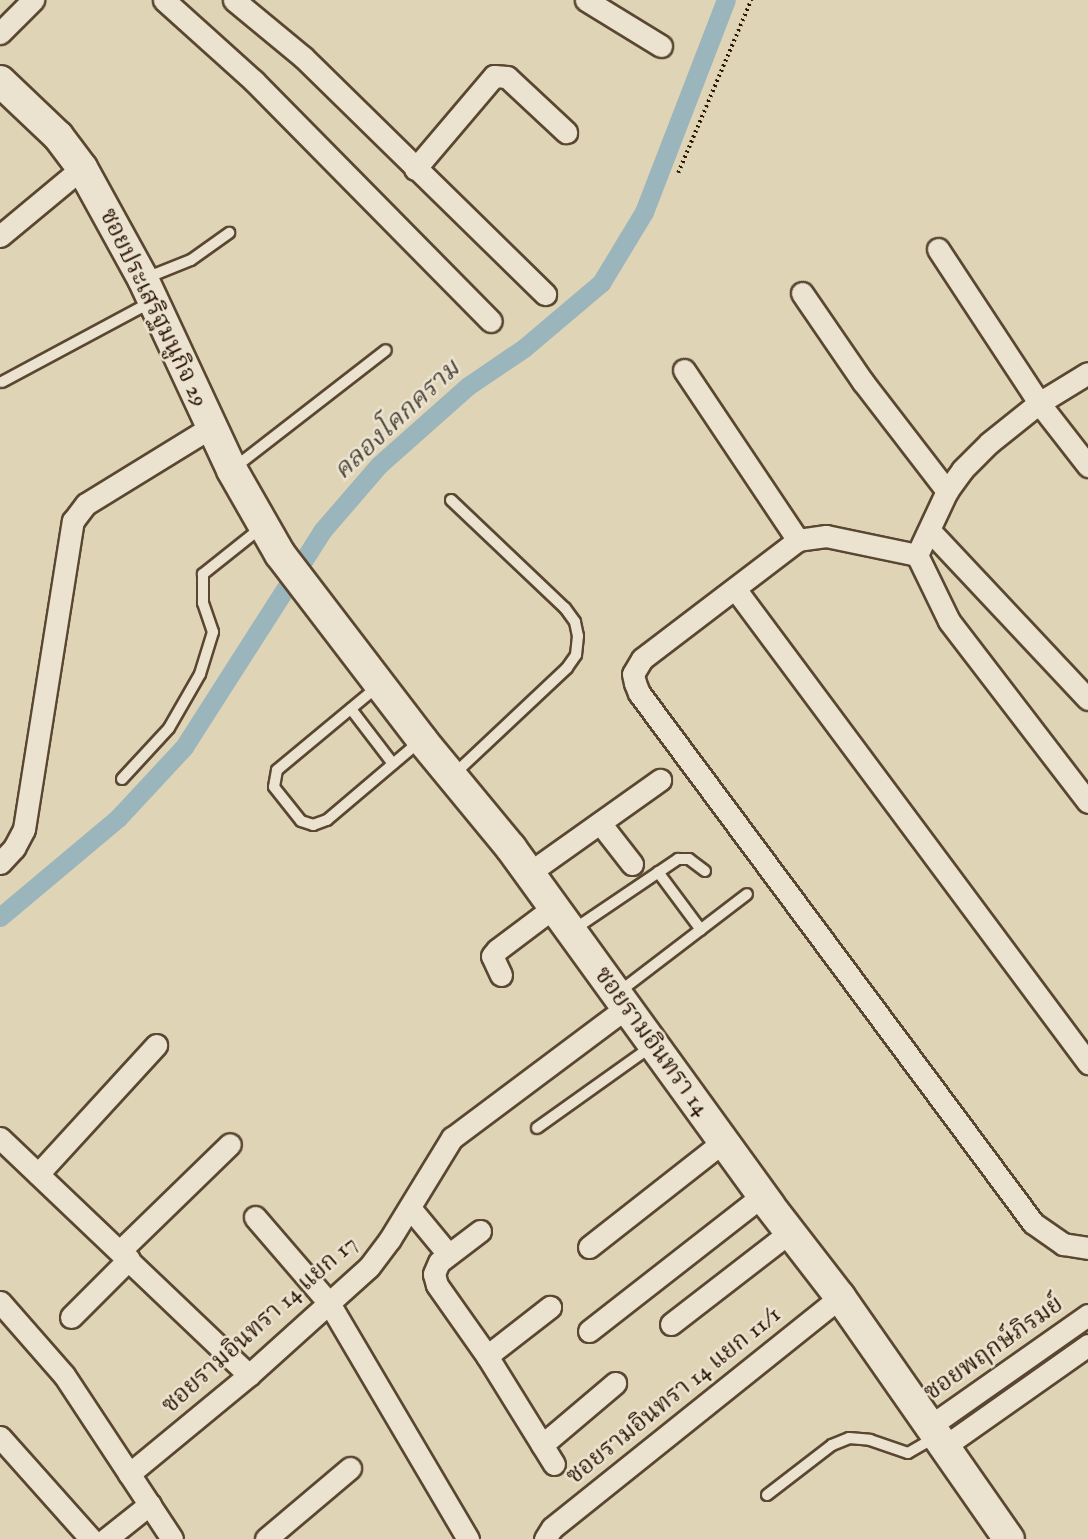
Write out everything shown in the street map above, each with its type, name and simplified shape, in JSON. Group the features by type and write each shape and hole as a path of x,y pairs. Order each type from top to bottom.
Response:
{"street":[{"path":"0,33 33,0"},
{"path":"164,0 254,81 491,320"},
{"path":"234,0 303,57 545,294"},
{"path":"586,0 661,46"},
{"path":"415,169 494,76 507,78 566,132"},
{"name":"ซอยประเสริฐมนูกิจ 29","path":"0,81 58,136 82,168 148,290 232,470 262,527 280,554"},
{"path":"0,236 82,168"},
{"path":"937,249 1039,403 1088,466"},
{"path":"802,293 863,382 947,491"},
{"path":"684,370 798,540"},
{"path":"917,555 931,532 947,491 962,470 989,443 1039,403 1088,373"},
{"path":"0,863 14,848 24,829 76,515 86,504 211,427"},
{"path":"931,532 1088,699"},
{"path":"917,555 826,536 798,540 736,590 642,659 633,674 639,693 1033,1223 1063,1244 1088,1248"},
{"name":"ซอยรามอินทรา 14","path":"280,554 572,931 762,1196 840,1297 1009,1539"},
{"path":"917,555 949,621 1088,802"},
{"path":"736,590 1088,1063"},
{"path":"529,873 660,780"},
{"path":"600,823 632,864"},
{"path":"501,975 492,956 554,907"},
{"name":"ซอยรามอินทรา 14 แยก 17","path":"129,1475 249,1375 369,1268 410,1208 452,1138 622,1000"},
{"path":"38,1174 156,1045"},
{"path":"0,1138 249,1375"},
{"path":"589,1247 723,1142"},
{"path":"71,1317 125,1255 230,1144"},
{"path":"589,1331 762,1196"},
{"path":"410,1208 449,1254"},
{"path":"256,1217 329,1303 468,1539"},
{"path":"480,1231 439,1262 434,1274 437,1284 487,1356 554,1464"},
{"path":"671,1324 790,1232"},
{"name":"ซอยรามอินทรา 14 แยก 11/1","path":"545,1539 562,1520 840,1297"},
{"path":"0,1302 64,1375 172,1539"},
{"path":"487,1356 550,1307"},
{"name":"ซอยพฤกษ์ภิรมย์","path":"938,1436 1088,1315"},
{"name":"ซอยพฤกษ์ภิรมย์","path":"938,1436 1088,1345"},
{"path":"542,1445 615,1383"},
{"path":"0,1437 90,1539"},
{"path":"266,1539 350,1468"},
{"path":"106,1539 149,1504"}],"lane":[{"path":"2,382 148,290 229,233"},
{"path":"232,470 386,350"},
{"path":"451,500 565,608 575,622 578,636 576,655 567,668 452,776"},
{"path":"122,779 169,728 200,674 212,632 203,603 203,574 262,527"},
{"path":"379,685 277,770 273,781 281,796 303,823 320,823 422,740"},
{"path":"351,709 393,764"},
{"path":"572,931 658,872 684,858 705,871"},
{"path":"658,872 701,930"},
{"path":"622,1000 701,930 747,894"},
{"path":"537,1128 653,1044"},
{"path":"767,1495 832,1445 849,1438 870,1440 908,1453 938,1436"}],"path":[{"path":"678,173 751,0"}],"waterway":[{"name":"คลองโคกคราม","path":"0,917 118,818 184,747 322,531 379,465 468,386 524,348 601,283 644,212 726,0"}]}
